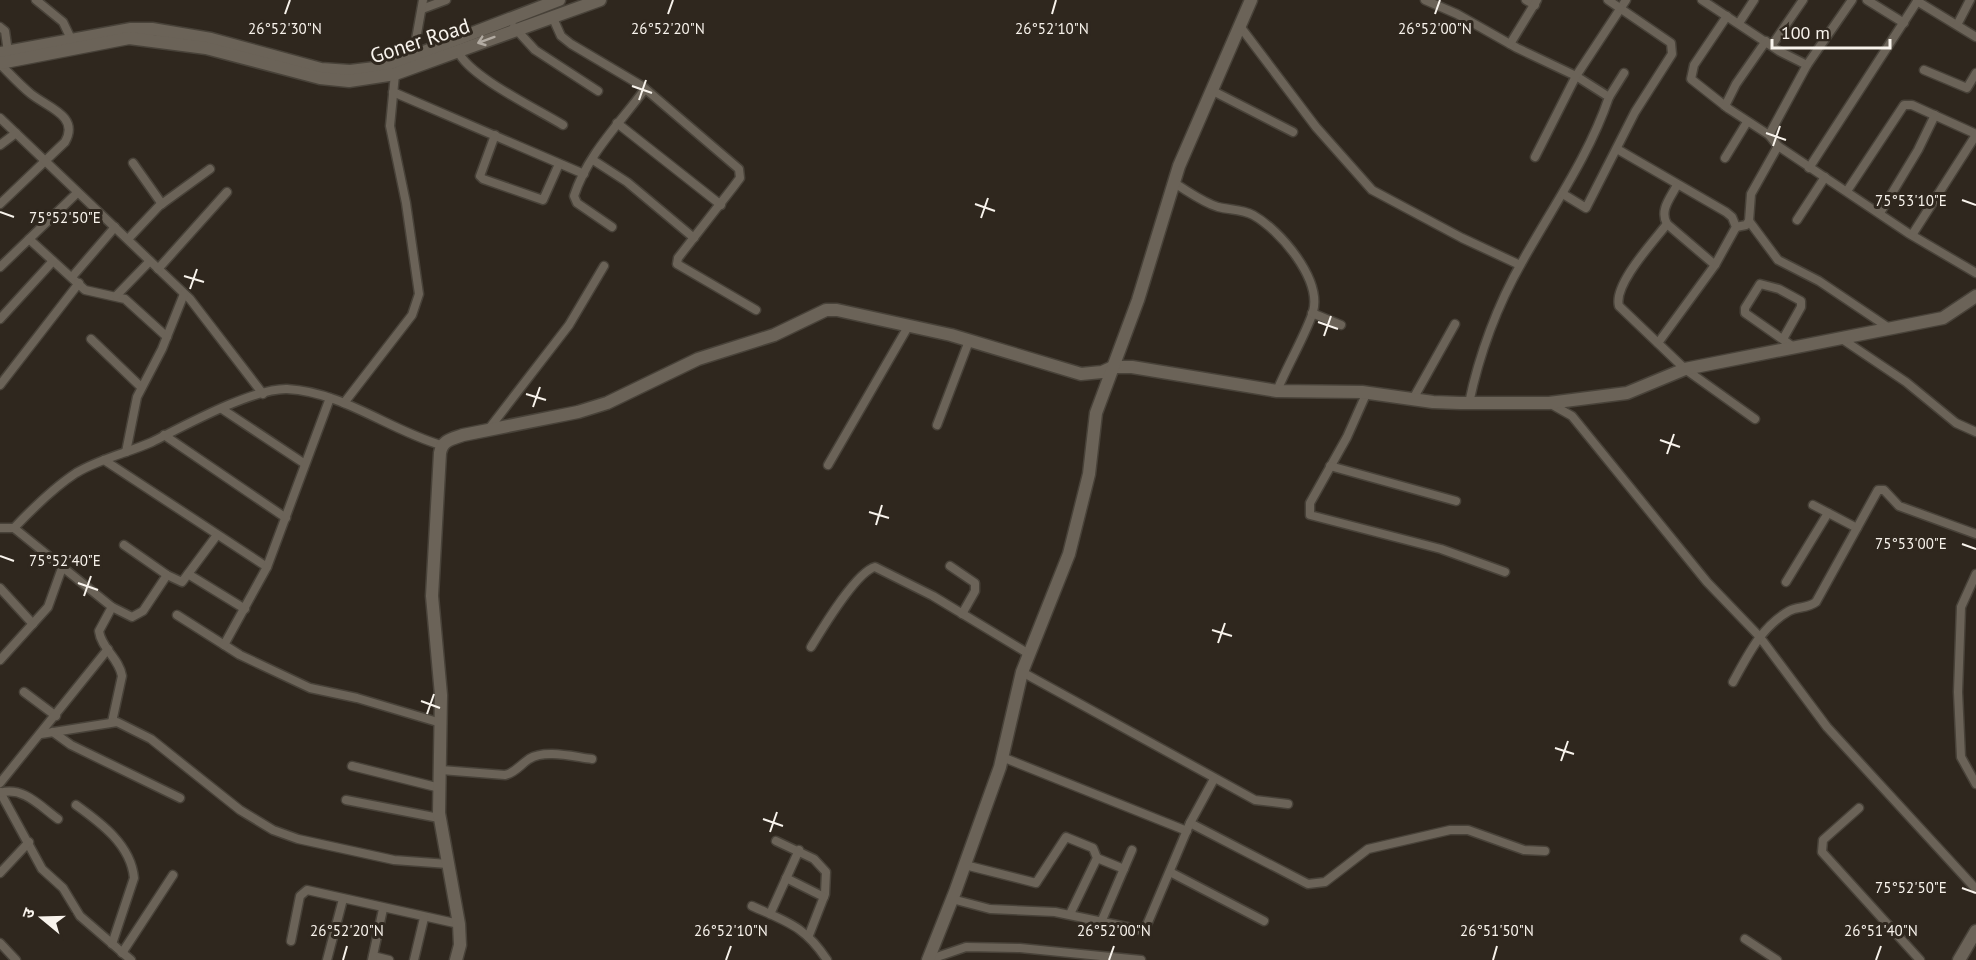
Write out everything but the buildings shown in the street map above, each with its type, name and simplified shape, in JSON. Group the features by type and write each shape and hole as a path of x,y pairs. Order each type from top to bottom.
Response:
{"street":[{"path":"36,0 63,22 74,44"},
{"path":"414,61 423,5 446,0"},
{"name":"Goner Road","path":"414,61 458,51 560,0"},
{"name":"Goner Road","path":"4,53 74,44 141,39 206,48 320,78 349,81 414,61 512,24 552,16 600,0"},
{"path":"928,960 965,865 1002,757 1022,672 1069,554 1089,474 1096,413 1138,300 1174,183 1211,90 1251,0"},
{"path":"1425,0 1457,14 1510,44 1576,76 1609,97"},
{"path":"1510,44 1536,3 1526,0"},
{"path":"1563,194 1586,208 1635,112 1655,82 1673,47 1624,4 1608,0"},
{"path":"1702,0 1807,65"},
{"path":"1739,23 1754,0"},
{"path":"1725,106 1736,84 1803,0"},
{"path":"1769,135 1807,65 1852,0"},
{"path":"1867,0 1904,23"},
{"path":"1957,26 1970,0"},
{"path":"1809,168 1917,1 1976,37"},
{"path":"1534,157 1576,76 1624,4"},
{"path":"552,16 561,36 645,89 739,169 740,178 678,258 680,267 756,310"},
{"path":"1727,16 1690,73 1694,83 1747,122 1769,135 1778,146 1809,168 1912,235 1976,273"},
{"path":"512,24 535,50 598,91"},
{"path":"1239,25 1316,127 1372,190 1433,224 1520,265"},
{"path":"0,27 4,31 4,53"},
{"name":"Goner Road","path":"0,64 74,44"},
{"path":"458,51 462,60 475,72 562,125"},
{"path":"0,64 28,92 59,111 68,123 69,135 65,142 0,204"},
{"path":"344,403 412,315 419,294 406,203 390,126 395,67"},
{"path":"1924,69 1967,88 1976,73"},
{"path":"1469,403 1496,316 1520,265 1563,194 1609,97 1624,73"},
{"path":"612,226 577,203 574,196 592,160 617,123 645,89"},
{"path":"1211,90 1293,132"},
{"path":"393,92 584,174"},
{"path":"1847,191 1900,108 1912,105 1976,134 1912,235"},
{"path":"1880,213 1908,168 1935,115"},
{"path":"0,118 184,294 263,394"},
{"path":"1725,158 1747,122"},
{"path":"617,123 721,205"},
{"path":"0,144 16,133"},
{"path":"495,135 481,167 483,179 543,200 559,164"},
{"path":"1658,344 1715,265 1736,227 1746,225 1749,221 1751,194 1778,146"},
{"path":"1617,148 1726,212 1732,217 1736,227"},
{"path":"592,160 627,182 694,238"},
{"path":"133,163 162,204"},
{"path":"128,239 162,204 210,169"},
{"path":"1797,220 1825,177"},
{"path":"1174,183 1215,206 1251,214 1274,231 1304,269 1311,288 1312,312 1277,391"},
{"path":"1677,185 1663,214 1666,224 1715,265"},
{"path":"158,269 227,192"},
{"path":"0,267 77,193"},
{"path":"1749,221 1778,260 1820,281 1889,328"},
{"path":"1666,224 1622,285 1617,299 1619,306 1685,369 1755,419"},
{"path":"0,385 115,227"},
{"path":"29,239 85,290 116,296 133,305 167,337"},
{"path":"0,319 53,261"},
{"path":"116,296 150,261"},
{"path":"487,430 563,333 604,266"},
{"path":"1783,339 1801,307 1801,301 1779,289 1761,284 1745,308 1746,313 1783,339 1796,348"},
{"path":"126,452 130,419 141,387 167,337 184,294"},
{"path":"14,528 38,503 71,477 104,460 222,409 263,394 286,389 330,398 412,436 441,445 463,435 578,412 607,403 698,359 774,335 826,310 837,310 909,324 1082,374 1102,372 1113,367 1132,367 1277,391 1367,392 1413,399 1469,403 1548,403 1628,393 1685,369 1943,318 1976,296"},
{"path":"1312,312 1341,325"},
{"path":"828,465 909,324"},
{"path":"1413,399 1455,324"},
{"path":"91,339 141,387"},
{"path":"1842,339 1906,382 1956,423 1976,432"},
{"path":"937,425 969,341"},
{"path":"1367,392 1310,503 1310,515 1441,549 1505,572"},
{"path":"224,645 267,567 330,398"},
{"path":"1548,403 1572,416 1707,582 1759,636 1827,727 1976,889"},
{"path":"222,409 305,464"},
{"path":"164,435 286,518"},
{"path":"441,445 432,585 441,723 439,818 459,924 460,945 456,960"},
{"path":"104,460 267,567"},
{"path":"1330,466 1456,501"},
{"path":"1733,682 1759,636 1787,613 1810,607 1816,602 1881,489 1899,506 1976,534"},
{"path":"1813,505 1857,528"},
{"path":"1786,582 1828,513"},
{"path":"0,528 14,528 112,607 126,615 137,616 167,576"},
{"path":"124,545 167,576 182,582 217,535"},
{"path":"950,566 975,583 975,591 962,614"},
{"path":"811,647 841,600 866,571 875,567 883,569 1029,654"},
{"path":"1,656 52,601 62,568"},
{"path":"188,574 245,609"},
{"path":"1976,574 1961,607 1958,692 1961,757 1976,783"},
{"path":"0,588 33,624"},
{"path":"112,607 99,631 108,650 119,664 122,676 112,722"},
{"path":"177,615 224,645 310,688 357,698 441,723"},
{"path":"0,783 108,650"},
{"path":"1022,672 1120,724 1255,801 1288,804"},
{"path":"24,692 56,716"},
{"path":"41,734 112,722 130,727 151,739 240,810 273,830 298,839 394,860 448,864"},
{"path":"52,732 71,745 180,798"},
{"path":"441,770 505,775 537,756 591,759"},
{"path":"1002,757 1189,827 1308,884 1325,882 1368,849 1450,830 1468,830 1524,850 1545,851"},
{"path":"352,766 440,788"},
{"path":"952,899 990,909 1070,914 1134,929 1146,927 1189,827 1214,779"},
{"path":"58,819 24,794 15,790 0,793 42,869 63,888 80,916 131,960"},
{"path":"346,800 439,818"},
{"path":"76,805 111,833 133,867 134,878 112,944"},
{"path":"1859,808 1823,840 1820,846 1829,860 1920,960"},
{"path":"965,865 1036,883 1066,837 1094,848 1096,858 1070,914"},
{"path":"776,841 814,859 826,872 824,897 809,935"},
{"path":"0,873 29,842"},
{"path":"1102,921 1132,849"},
{"path":"770,914 799,850"},
{"path":"1096,858 1124,869"},
{"path":"1170,872 1264,921"},
{"path":"122,953 173,875"},
{"path":"786,878 824,897"},
{"path":"291,941 303,891 307,890 383,909 459,924"},
{"path":"327,960 343,899"},
{"path":"752,906 809,935 827,960"},
{"path":"383,909 373,958 389,960"},
{"path":"414,960 424,918"},
{"path":"1959,960 1976,932"},
{"path":"1745,939 1777,960"},
{"path":"0,943 16,960"},
{"path":"928,960 957,949 977,948 1020,948 1141,960"}]}
